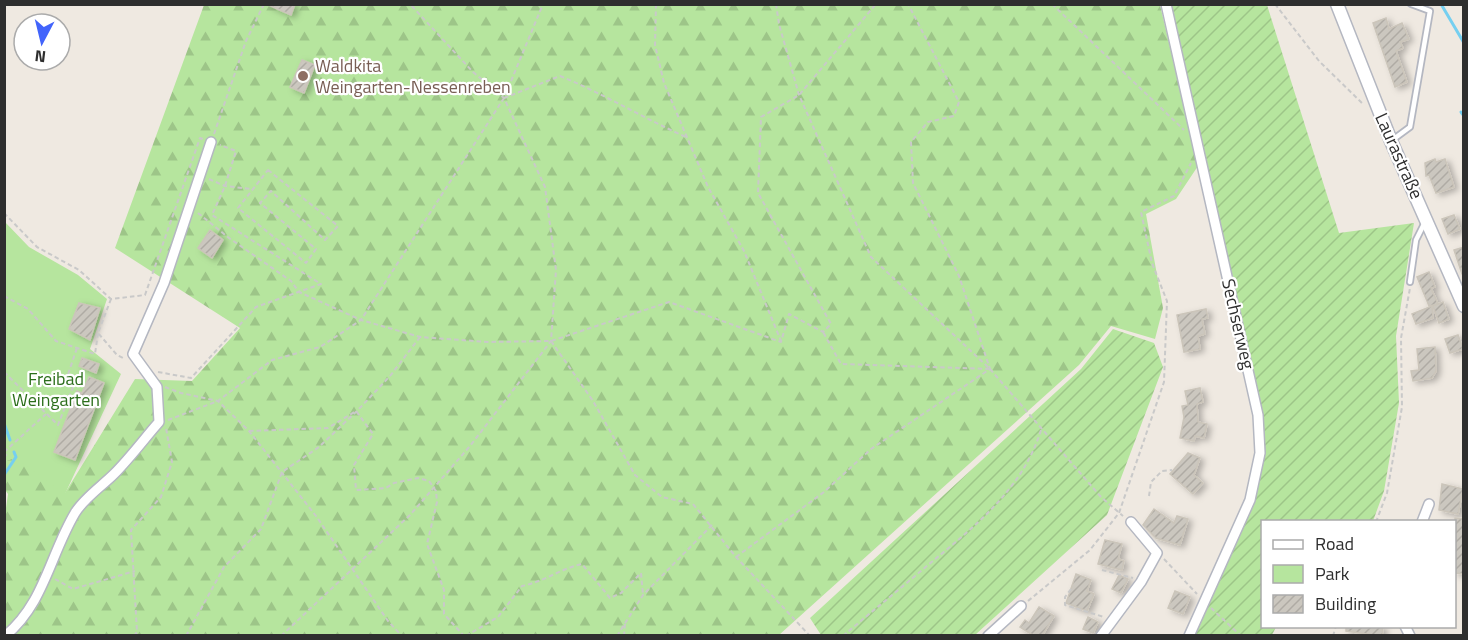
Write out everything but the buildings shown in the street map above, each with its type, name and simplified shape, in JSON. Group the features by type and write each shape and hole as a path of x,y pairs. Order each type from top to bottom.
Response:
{"street":[{"name":"Sechserweg","path":"1166,4 1258,416 1260,453 1250,501 1189,636"},
{"name":"Laurastraße","path":"1337,4 1377,108 1464,306"},
{"path":"5,636 22,622 49,575 61,540 76,510 117,472 159,422 157,387 133,354 164,283 211,142"},
{"path":"1423,520 1429,504"},
{"path":"1101,636 1141,582 1156,554 1131,522"},
{"path":"988,636 1021,606"}],"lane":[{"path":"1391,141 1410,127 1430,11 1411,4"},
{"path":"1410,282 1416,240 1427,220"}],"path":[{"path":"211,142 246,41 264,4"},
{"path":"282,636 410,515 470,446 551,341 556,270 545,188 504,98 473,72 410,4"},
{"path":"134,636 137,632 131,530 161,497 172,462 165,421 218,401 272,360 320,346 361,320 504,98 543,4"},
{"path":"656,4 655,45 664,83 708,187 744,251 781,342"},
{"path":"776,4 779,24 799,95 871,257 990,369 1101,497 1131,522"},
{"path":"824,332 831,324 758,193 761,117 799,95 876,4"},
{"path":"908,4 959,102 954,116 928,122 911,142 913,183 959,276 990,369"},
{"path":"1021,606 1090,550 1119,513 1164,381 1167,301 1152,263 1141,212 1174,196 1198,150 1182,128 1052,4"},
{"path":"1275,4 1319,61 1352,95 1365,106 1377,108"},
{"path":"504,98 560,76 606,96 638,116 687,137"},
{"path":"4,213 37,247 79,270 111,299 145,295 200,138 236,151 225,186 212,215 321,284 256,307 191,378 144,369"},
{"path":"268,170 338,226 325,240 271,191 261,203 316,249 306,263 238,208 252,189 268,170"},
{"path":"199,174 225,186 252,189"},
{"path":"188,206 291,281 299,292 361,320 420,337 488,342 551,341 669,302 781,342"},
{"path":"1377,520 1387,493 1402,407 1401,338 1410,282"},
{"path":"4,296 28,309 56,341 95,354 98,333 111,299"},
{"path":"781,342 789,314 824,332 841,364 990,369"},
{"path":"98,333 117,355 126,360"},
{"path":"186,636 224,567 261,530 282,472 319,447 356,411 390,376 420,337"},
{"path":"551,341 593,401 635,476 662,497 693,504 736,557 810,636"},
{"path":"4,372 58,425 73,387 65,383 77,348"},
{"path":"736,557 824,492 871,449 990,369"},
{"path":"157,387 218,401 249,431 282,472 388,621 402,636"},
{"path":"249,431 328,428 356,411"},
{"path":"356,411 373,434 354,465 356,490 386,488 394,483 418,478 429,481 434,488 437,502 427,544 444,590 444,614 465,636 498,617 522,586 536,584 567,567 582,564 610,598 621,593 641,573 643,595"},
{"path":"4,458 6,452 47,414"},
{"path":"843,636 966,533 1003,498 1027,464 1041,430"},
{"path":"1149,496 1151,482 1162,471 1172,470"},
{"path":"617,636 643,595 712,525"},
{"path":"1168,562 1198,595"},
{"path":"1102,570 1141,582"},
{"path":"49,575 73,589 135,571"},
{"path":"1071,589 1065,597 1065,605 1082,612 1098,614 1111,622"},
{"path":"1211,608 1241,636"},
{"path":"624,636 625,621"}],"green space":[{"path":"204,5 1160,5 1198,166 1176,199 1146,214 1163,308 1155,339 1111,326 1079,365 779,635 5,636 4,522 8,494 5,490 5,461 16,457 65,493 135,379 192,381 240,328 115,248"},
{"path":"1166,5 1267,5 1339,233 1414,223 1396,336 1399,403 1384,491 1373,520 1261,520 1261,628 1276,628 1272,635 1189,635 1250,500 1260,453 1258,415"},
{"name":"Freibad Weingarten","path":"4,221 29,247 78,275 107,299 90,349 121,374 65,494 16,458 5,461"},
{"path":"1113,329 1154,343 1163,367 1107,515 975,635 821,635 810,618 1081,369"}],"waterway":[{"path":"1441,4 1464,43"},
{"path":"1461,112 1464,116"},
{"path":"4,423 10,440"},
{"path":"4,475 16,457 14,452"}],"place":[{"name":"Waldkita Weingarten-Nessenreben","path":"303,76"}]}
